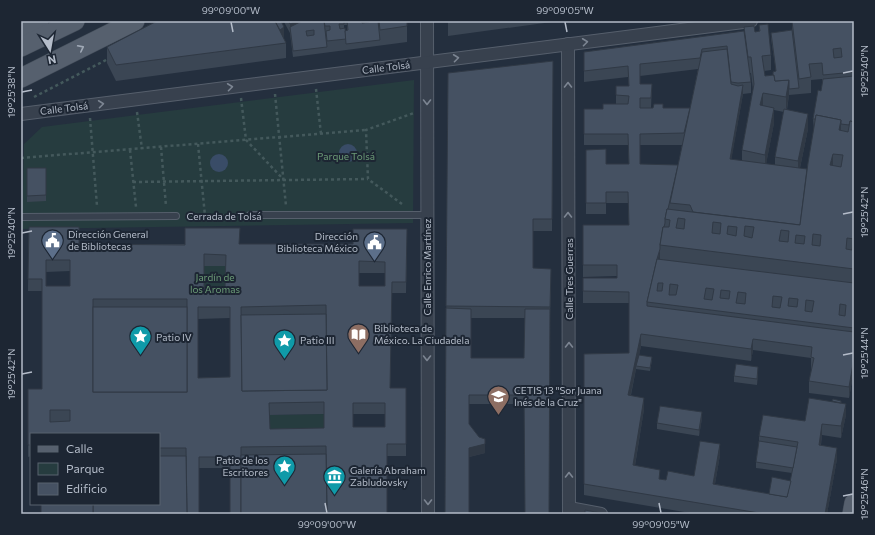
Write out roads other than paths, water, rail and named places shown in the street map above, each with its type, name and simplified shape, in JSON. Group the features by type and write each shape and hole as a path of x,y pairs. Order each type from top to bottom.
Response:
{"main road":[{"path":"21,47 75,21"},
{"path":"21,78 135,21"},
{"path":"21,32 45,23"},
{"path":"852,514 854,503"}],"street":[{"name":"Calle Enrico Martínez","path":"428,21 427,108 422,215 428,514"},
{"name":"Calle Tolsá","path":"21,114 751,21"},
{"name":"Calle Tres Guerras","path":"568,44 569,511"},
{"path":"569,511 601,514"}],"lane":[{"path":"21,40 45,23"},
{"name":"Cerrada de Tolsá","path":"250,216 422,215"},
{"name":"Cerrada de Tolsá","path":"21,217 176,216"}],"water":[{"path":"348,144 354,147 357,153 354,159 348,162 342,159 339,153 342,147"},
{"path":"219,154 225,157 228,163 225,169 219,172 213,169 210,163 213,157"}],"place":[{"name":"Dirección General de Bibliotecas","path":"53,260"},
{"name":"Dirección Biblioteca México","path":"374,262"},
{"name":"Biblioteca de México. La Ciudadela","path":"359,354"},
{"name":"Patio IV","path":"140,356"},
{"name":"Patio III","path":"284,360"},
{"name":"CETIS 13 \"Sor Juana Inés de la Cruz\"","path":"498,416"},
{"name":"Patio de los Escritores","path":"284,486"},
{"name":"Galería Abraham Zabludovsky","path":"334,496"}],"park label":[{"name":"Parque Tolsá","path":"346,156"},
{"name":"Jardín de los Aromas","path":"215,282"}]}
